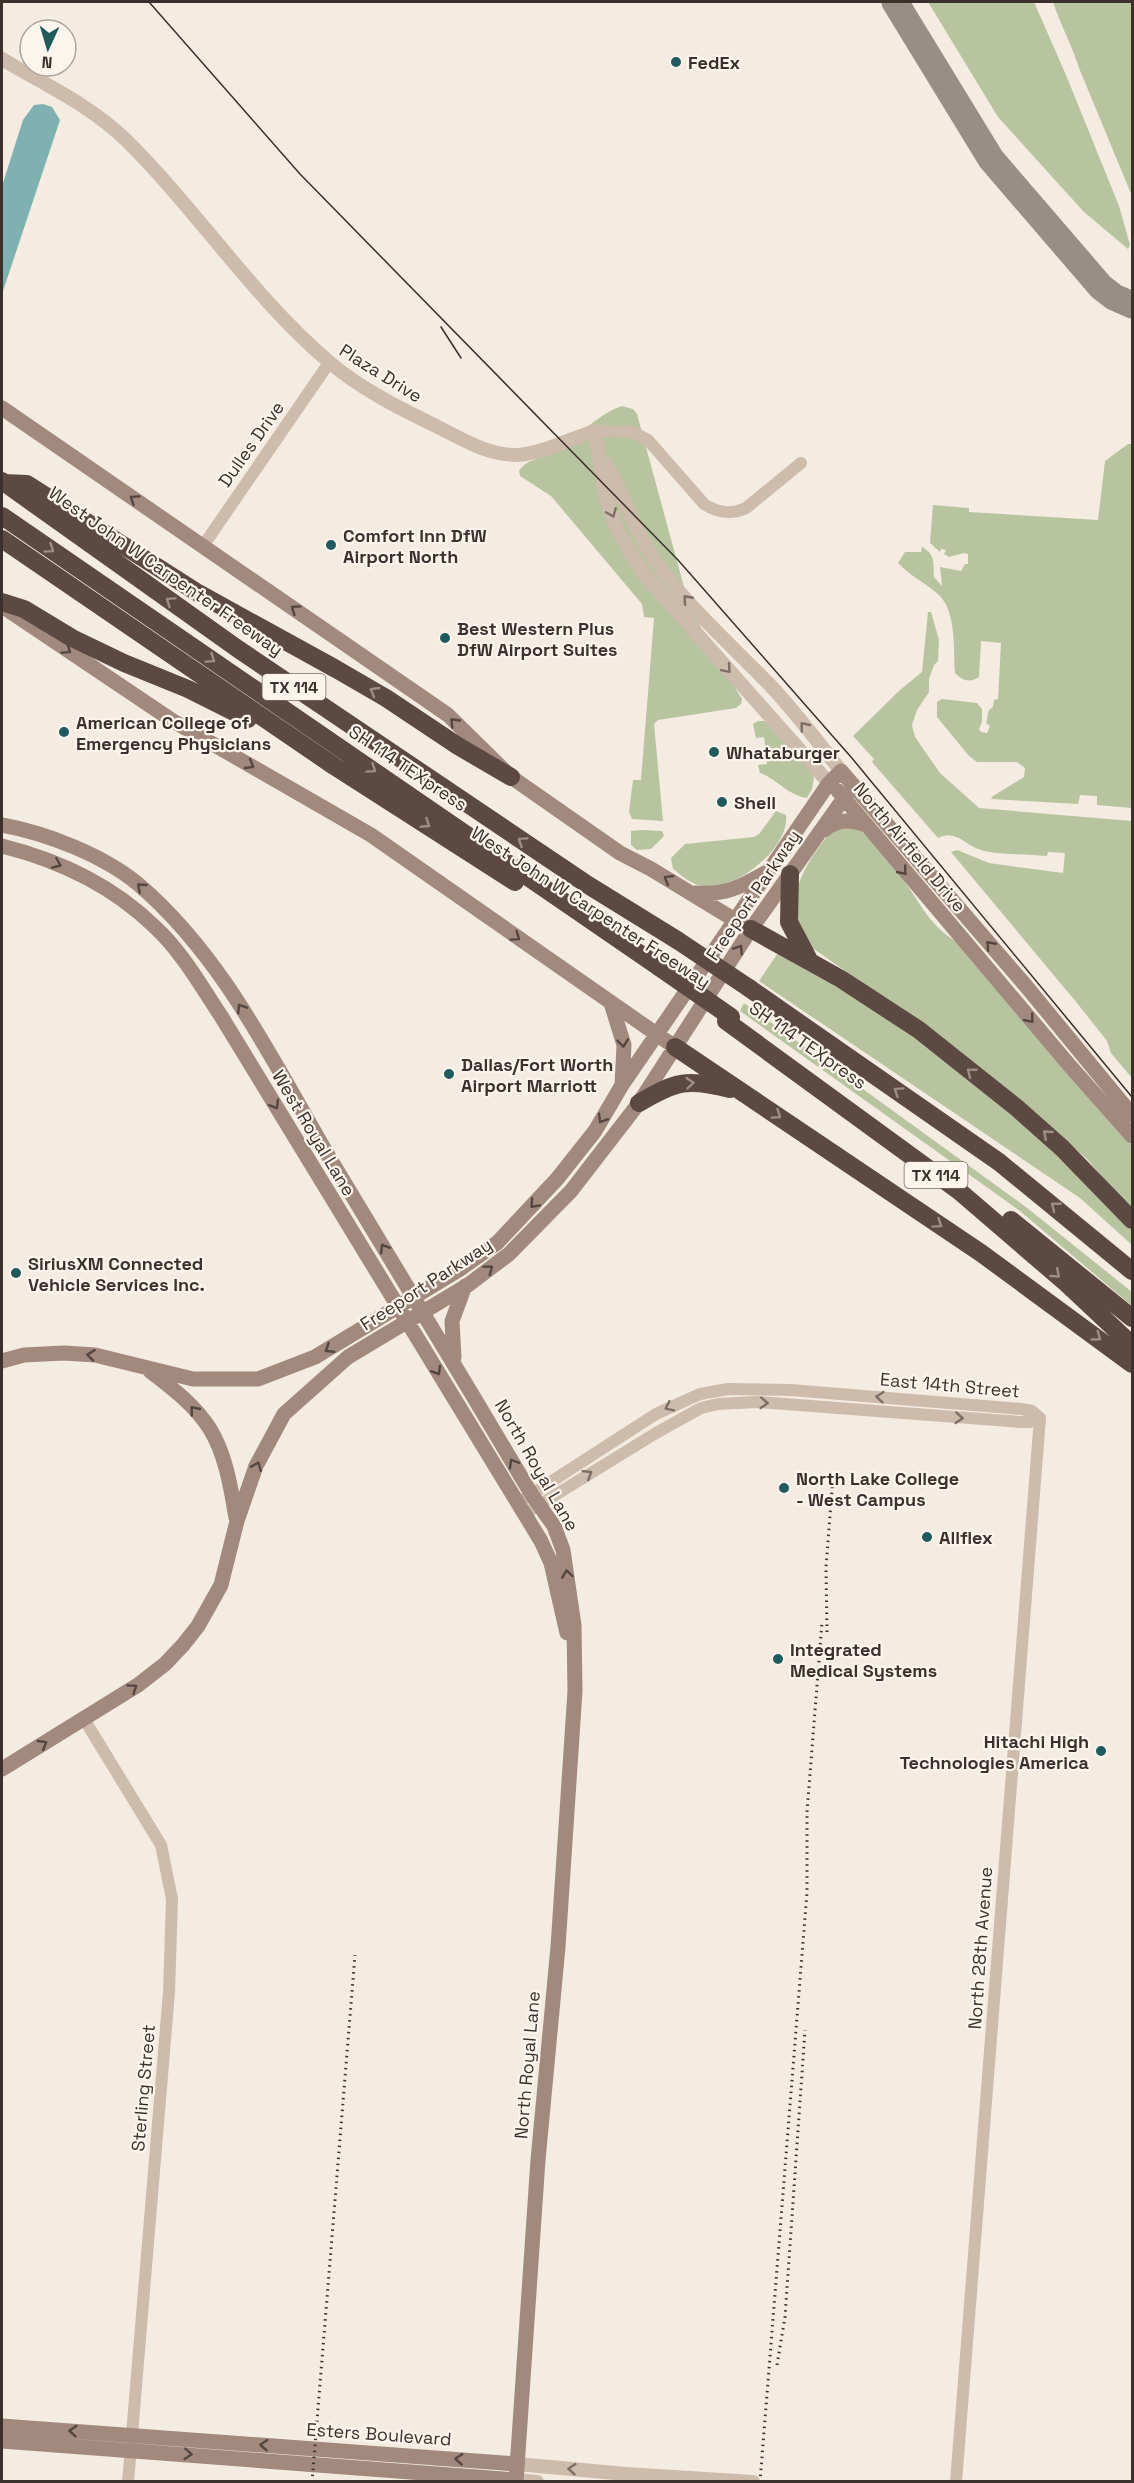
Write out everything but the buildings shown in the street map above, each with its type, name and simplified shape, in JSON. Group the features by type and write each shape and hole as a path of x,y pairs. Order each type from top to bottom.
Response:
{"highway":[{"path":"2,482 27,484 198,593 346,674 511,777"},
{"name":"West John W Carpenter Freeway","path":"2,482 277,676 588,885 749,988 999,1162 1132,1271"},
{"name":"SH 114 TEXpress","path":"2,516 657,970"},
{"name":"West John W Carpenter Freeway","path":"2,538 334,766 657,970 728,1019 958,1191 1066,1283 1132,1345"},
{"path":"2,604 24,609 72,638 240,714 310,761 334,766"},
{"path":"790,874 789,922 809,960"},
{"path":"744,925 809,960 879,1002 919,1030 1017,1108 1062,1148 1132,1220"},
{"name":"SH 114 TEXpress","path":"728,1019 937,1160 1132,1318"},
{"path":"675,1047 981,1253 1132,1364"},
{"path":"639,1103 661,1090 680,1084 702,1082 744,1093"}],"main road":[{"path":"2,408 448,715 511,777 620,853 744,925"},
{"path":"2,604 173,721 371,835 675,1047"},
{"name":"Freeport Parkway","path":"2,1361 24,1355 64,1353 95,1355 193,1379 258,1378 315,1357 374,1320 423,1312 465,1286 516,1247 578,1182 639,1103 675,1047 744,925 770,870 829,783 841,771"},
{"name":"North Airfield Drive","path":"841,771 866,825 1132,1136"},
{"name":"North Airfield Drive","path":"829,783 849,792 1026,986 1132,1115"},
{"name":"Freeport Parkway","path":"2,1769 138,1685 165,1664 198,1626 221,1585 237,1521 256,1467 284,1414 348,1357 402,1315 414,1298 497,1243 564,1170 595,1131 622,1085 656,1035 744,925 790,874 849,792"},
{"path":"819,833 836,822 846,820 866,825"},
{"name":"West Royal Lane","path":"2,825 31,832 81,850 111,867 136,882 193,939 230,991 423,1312"},
{"name":"West Royal Lane","path":"2,846 55,862 100,885 131,906 157,928 200,984 245,1055 521,1508"},
{"path":"100,885 111,867"},
{"path":"692,893 716,895 739,888 770,870"},
{"path":"611,1003 624,1045 622,1085"},
{"path":"245,1055 263,1045"},
{"path":"564,1170 578,1182"},
{"path":"456,1365 452,1342 452,1322 465,1286"},
{"name":"North Royal Lane","path":"423,1312 535,1500 554,1526 563,1550 574,1625 575,1691 560,1924 538,2160 516,2481"},
{"path":"148,1369 187,1401 210,1430 224,1462 237,1521"},
{"name":"North Royal Lane","path":"521,1508 551,1563 565,1628 573,1653"},
{"name":"Esters Boulevard","path":"2,2426 131,2443 516,2481"},
{"name":"Esters Boulevard","path":"2,2441 131,2443 517,2464"}],"street":[{"name":"Plaza Drive","path":"2,59 77,100 118,133 202,224 297,333 329,363 410,414 481,449 518,455 534,453 594,431 633,432 648,440 704,504 724,513 736,513 746,508 801,463"},
{"name":"Dulles Drive","path":"202,546 329,363"},
{"name":"North Airfield Drive","path":"594,431 601,456 609,508 629,550 644,574 829,783"},
{"name":"North Airfield Drive","path":"601,456 618,484 648,549 674,585 727,645 768,683 841,771"},
{"name":"East 14th Street","path":"521,1508 675,1421 701,1408 718,1404 758,1402 1020,1422 1030,1422 1040,1418"},
{"name":"North 28th Avenue","path":"956,2481 1040,1418"},
{"name":"Sterling Street","path":"84,1719 160,1845 172,1899 169,1992 128,2481"},
{"name":"Esters Boulevard","path":"517,2464 682,2479 753,2481"},
{"name":"Esters Boulevard","path":"516,2481 537,2481"}],"green space":[{"path":"928,2 1034,2 1119,206 1130,245 1128,249 1084,212 998,117"},
{"path":"1053,2 1132,2 1132,196 1079,68"},
{"path":"622,406 633,409 637,414 684,587 707,642 742,699 741,704 736,708 658,720 654,724 663,821 632,819 629,812 633,780 641,780 654,618 644,617 642,604 551,496 520,476 519,471 530,462 561,448 602,416"},
{"path":"1131,444 1132,448 1132,808 1097,805 1097,796 1080,795 1078,804 991,799 1024,777 1025,768 1017,762 977,762 969,756 937,717 937,702 942,699 977,703 982,709 982,722 979,729 987,733 990,726 986,723 989,710 993,707 994,700 998,699 1001,643 981,641 979,677 969,680 958,676 955,673 951,621 945,603 939,595 898,563 905,552 921,552 922,547 932,556 934,577 942,586 940,567 961,571 965,564 968,564 968,554 949,557 944,554 946,550 941,549 940,552 930,543 933,505 969,508 969,512 1098,520 1105,461"},
{"path":"928,612 931,612 939,640 938,661 929,679 929,692 917,710 912,725 915,737 940,773 979,808 1132,821 1132,1078 1111,1053 1107,1041 1077,1003 951,852 957,850 989,863 1063,873 1065,853 1048,852 1047,856 996,853 975,848 950,835 938,838 872,762 874,759 853,736 922,672"},
{"path":"765,721 812,773 814,778 812,789 807,798 794,794 760,773 758,765 767,764 764,737 756,738 753,724"},
{"path":"776,811 786,815 785,828 779,841 770,854 743,875 714,886 701,886 673,869 671,858 685,844 754,837 759,834"},
{"path":"855,825 894,867 933,922 957,942 1132,1146 1132,1212 1087,1159 956,1048 811,947 797,923 795,898 798,885 810,861 832,830"},
{"path":"631,831 662,831 664,836 651,849 637,850 631,845"},
{"path":"780,950 907,1029 1036,1130 1132,1227 1132,1245 1080,1198 759,981"},
{"path":"744,1003 1026,1207 1132,1292 1132,1306 1020,1211 740,1011"}],"water":[{"path":"43,104 52,107 60,120 2,294 2,186 23,120 34,105"}],"taxiway":[{"path":"895,2 991,159 1101,287 1114,297 1132,305"}],"tram line":[{"path":"149,2 300,174 678,560 851,757 1132,1097"},
{"path":"441,327 461,358"}],"railway":[{"path":"827,1632 826,1567 833,1477"},
{"path":"760,2482 807,1892 807,1812 822,1622"},
{"path":"312,2482 355,1955"},
{"path":"777,2365 785,2317 805,2030"}],"place":[{"name":"FedEx","path":"676,62"},
{"name":"Comfort Inn DfW Airport North","path":"331,545"},
{"name":"Best Western Plus DfW Airport Suites","path":"445,638"},
{"name":"American College of Emergency Physicians","path":"64,732"},
{"name":"Whataburger","path":"714,752"},
{"name":"Shell","path":"722,802"},
{"name":"Dallas/Fort Worth Airport Marriott","path":"449,1074"},
{"name":"SiriusXM Connected Vehicle Services Inc.","path":"16,1273"},
{"name":"North Lake College - West Campus","path":"784,1488"},
{"name":"Allflex","path":"927,1537"},
{"name":"Integrated Medical Systems","path":"778,1659"},
{"name":"Hitachi High Technologies America","path":"1101,1751"}]}
